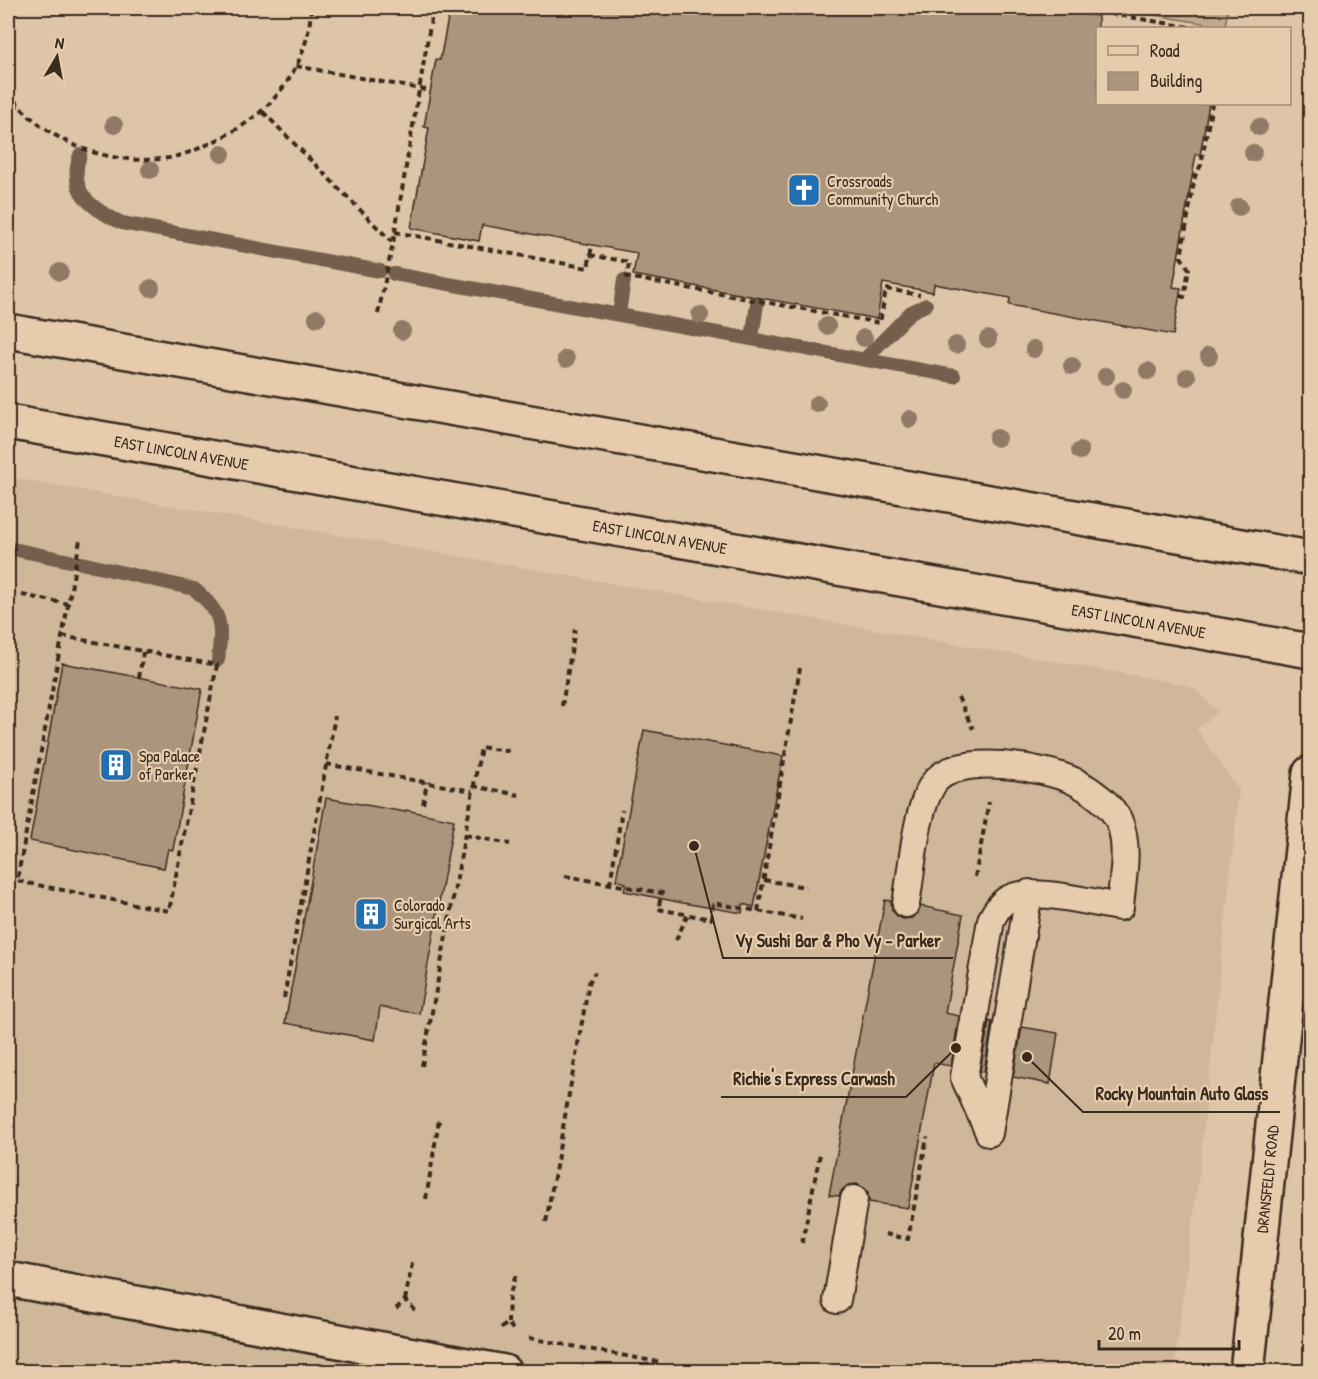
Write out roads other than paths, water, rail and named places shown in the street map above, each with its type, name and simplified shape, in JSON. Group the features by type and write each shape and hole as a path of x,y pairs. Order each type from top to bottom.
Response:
{"main road":[{"path":"8,331 1311,558"},
{"name":"EAST LINCOLN AVENUE","path":"8,422 1311,651"},
{"name":"DRANSFELDT ROAD","path":"1247,1371 1311,773"},
{"path":"8,1279 393,1362 504,1371"}],"lane":[{"path":"906,904 921,815 934,782 957,767 986,764 1042,772 1076,782 1112,811 1119,821 1123,843 1120,908 1029,893 1006,899 991,920 964,1077 989,1132"},
{"path":"837,1300 854,1199"}],"waterway":[{"path":"80,155 77,179 85,198 101,212 122,223 380,271"},
{"path":"394,274 954,376"},
{"path":"619,314 624,280"},
{"path":"752,338 757,304"},
{"path":"865,359 911,312 926,305"},
{"path":"8,548 70,561"},
{"path":"81,563 194,589 211,605 218,620 220,628 218,660"}],"place":[{"name":"Crossroads Community Church","path":"804,190"},
{"name":"Spa Palace of Parker","path":"116,765"},
{"name":"Vy Sushi Bar & Pho Vy - Parker","path":"694,846"},
{"name":"Colorado Surgical Arts","path":"371,914"},
{"name":"Richie's Express Carwash","path":"956,1048"},
{"name":"Rocky Mountain Auto Glass","path":"1027,1057"}]}
